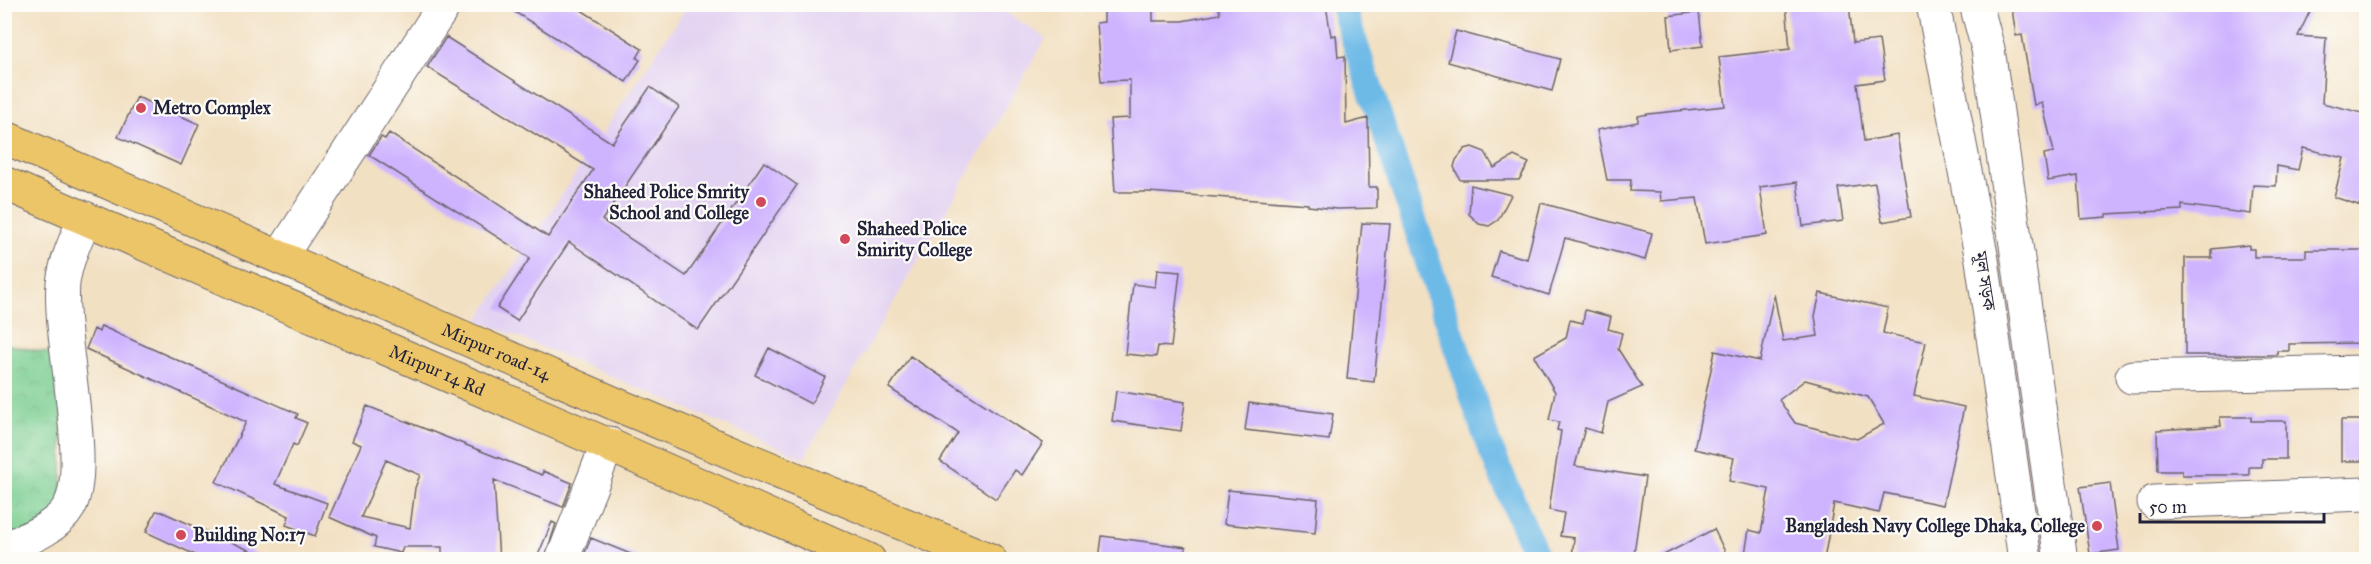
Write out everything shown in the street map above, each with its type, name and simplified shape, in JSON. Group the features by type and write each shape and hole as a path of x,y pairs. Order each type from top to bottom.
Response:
{"main road":[{"name":"Mirpur road-14","path":"4,137 620,406 990,560"},
{"name":"Mirpur 14 Rd","path":"4,183 483,392 608,443 869,560"}],"street":[{"path":"280,258 445,4"},
{"name":"মূল সড়ক","path":"1933,4 1982,260 2025,560"},
{"name":"মূল সড়ক","path":"1977,4 1988,49 2061,560"},
{"path":"4,549 52,525 70,506 76,480 76,443 65,351 63,283 71,250 85,218"},
{"path":"2132,377 2367,372"},
{"path":"561,560 608,443"},
{"path":"2159,502 2367,494"}],"shaded area":[{"name":"Shaheed Police Smirity College","path":"688,5 994,5 1046,38 804,458 478,320","holes":["651,87 679,107 602,220 686,276 764,162 797,185 698,330 552,231","557,260 517,321 498,308","769,348 825,377 811,404 755,375"]}],"green space":[{"path":"5,344 62,356 62,515 5,546"}],"building":[{"path":"502,4 572,4 642,49 637,58 640,60 626,82"},
{"path":"1104,4 1153,4 1153,21 1182,21 1220,14 1218,4 1326,5 1331,36 1336,35 1338,57 1345,56 1346,124 1368,118 1369,187 1377,187 1377,208 1337,209 1308,206 1308,204 1148,192 1115,192 1110,119 1130,118 1130,80 1101,81 1096,23 1104,22"},
{"path":"1786,4 1849,4 1853,43 1879,40 1885,80 1857,84 1864,141 1897,135 1911,217 1882,222 1875,183 1838,188 1843,221 1803,226 1797,182 1760,187 1767,235 1705,244 1697,198 1661,201 1660,192 1630,191 1631,180 1607,180 1597,130 1638,122 1638,116 1648,114 1725,106 1719,57 1790,49"},
{"path":"2058,4 2297,4 2310,11 2298,36 2326,38 2322,103 2367,114 2367,208 2334,197 2344,158 2303,148 2298,170 2277,166 2276,186 2253,185 2251,214 2182,205 2182,210 2106,214 2106,217 2081,219 2078,176 2048,181 2044,154 2054,152 2042,103 2034,105 2022,35 2016,36 2012,9"},
{"path":"1699,12 1703,46 1671,50 1668,16"},
{"path":"1456,31 1560,59 1552,91 1448,62"},
{"path":"446,37 612,143 650,87 679,107 602,220 686,276 764,162 797,185 698,330 569,242 517,321 497,308 530,258 369,155 381,137 385,139 389,133 548,237 593,170 427,67"},
{"path":"137,97 199,124 181,165 118,137"},
{"path":"1472,147 1485,152 1494,168 1514,156 1529,163 1519,180 1460,180 1454,167 1456,160 1465,149"},
{"path":"1471,185 1511,195 1498,220 1489,226 1479,224 1469,214"},
{"path":"1541,203 1652,233 1645,260 1565,238 1549,295 1491,277 1499,251 1527,259"},
{"path":"1362,223 1390,224 1374,382 1347,379"},
{"path":"2249,245 2249,249 2254,249 2254,257 2306,257 2306,250 2367,250 2367,343 2289,344 2289,351 2277,351 2277,355 2185,355 2185,258 2212,258 2212,249"},
{"path":"1157,270 1180,272 1171,347 1158,346 1156,357 1125,354 1133,284 1155,287"},
{"path":"1820,293 1888,308 1883,333 1926,342 1914,396 1964,407 1943,505 1884,493 1879,513 1834,503 1824,560 1744,560 1749,530 1761,533 1769,489 1729,481 1734,458 1694,449 1715,351 1760,361 1774,294 1783,341 1818,336 1815,316","holes":["1805,380 1868,397 1884,424 1857,439 1795,423 1779,400"]},
{"path":"1585,310 1611,317 1608,329 1622,333 1618,349 1642,387 1608,402 1601,433 1585,428 1575,466 1645,477 1633,560 1572,557 1574,538 1560,536 1564,513 1549,510 1561,431 1557,430 1559,422 1549,420 1555,392 1534,356 1566,338 1570,320 1583,323"},
{"path":"101,326 298,414 296,418 307,423 297,446 293,444 275,484 327,503 315,536 286,525 289,516 216,482 246,422 86,349 94,329 99,332"},
{"path":"769,348 825,377 811,404 755,375"},
{"path":"910,356 1043,443 1022,475 1015,470 996,499 940,461 958,433 889,388"},
{"path":"1116,391 1185,402 1181,431 1112,421"},
{"path":"1249,403 1333,414 1329,440 1245,430"},
{"path":"367,406 542,475 543,471 572,483 563,507 494,480 499,560 442,560 442,547 403,547 401,553 374,547 376,538 329,517 361,445 352,441","holes":["386,460 420,475 415,488 410,528 361,517"]},
{"path":"2220,417 2251,417 2251,421 2286,421 2286,459 2262,459 2262,467 2249,467 2249,475 2182,475 2182,471 2158,471 2157,430 2221,426"},
{"path":"2341,420 2367,420 2367,461 2341,461"},
{"path":"2110,483 2119,550 2090,554 2080,487"},
{"path":"1228,490 1318,499 1315,533 1224,524"},
{"name":"Building No:17","path":"156,511 272,560 206,560 146,532"},
{"path":"552,522 556,524 544,560 536,560"},
{"path":"1714,529 1729,560 1654,560"},
{"path":"1102,536 1186,547 1185,560 1099,560"},
{"path":"591,538 643,559 643,560 582,560"}],"waterway":[{"path":"1342,4 1488,443 1538,560"}],"place":[{"name":"Metro Complex","path":"141,108"},
{"name":"Shaheed Police Smrity School and College","path":"761,202"},
{"name":"Shaheed Police Smirity College","path":"845,239"},
{"name":"Bangladesh Navy College Dhaka, College","path":"2097,526"},
{"name":"Building No:17","path":"181,535"}]}
